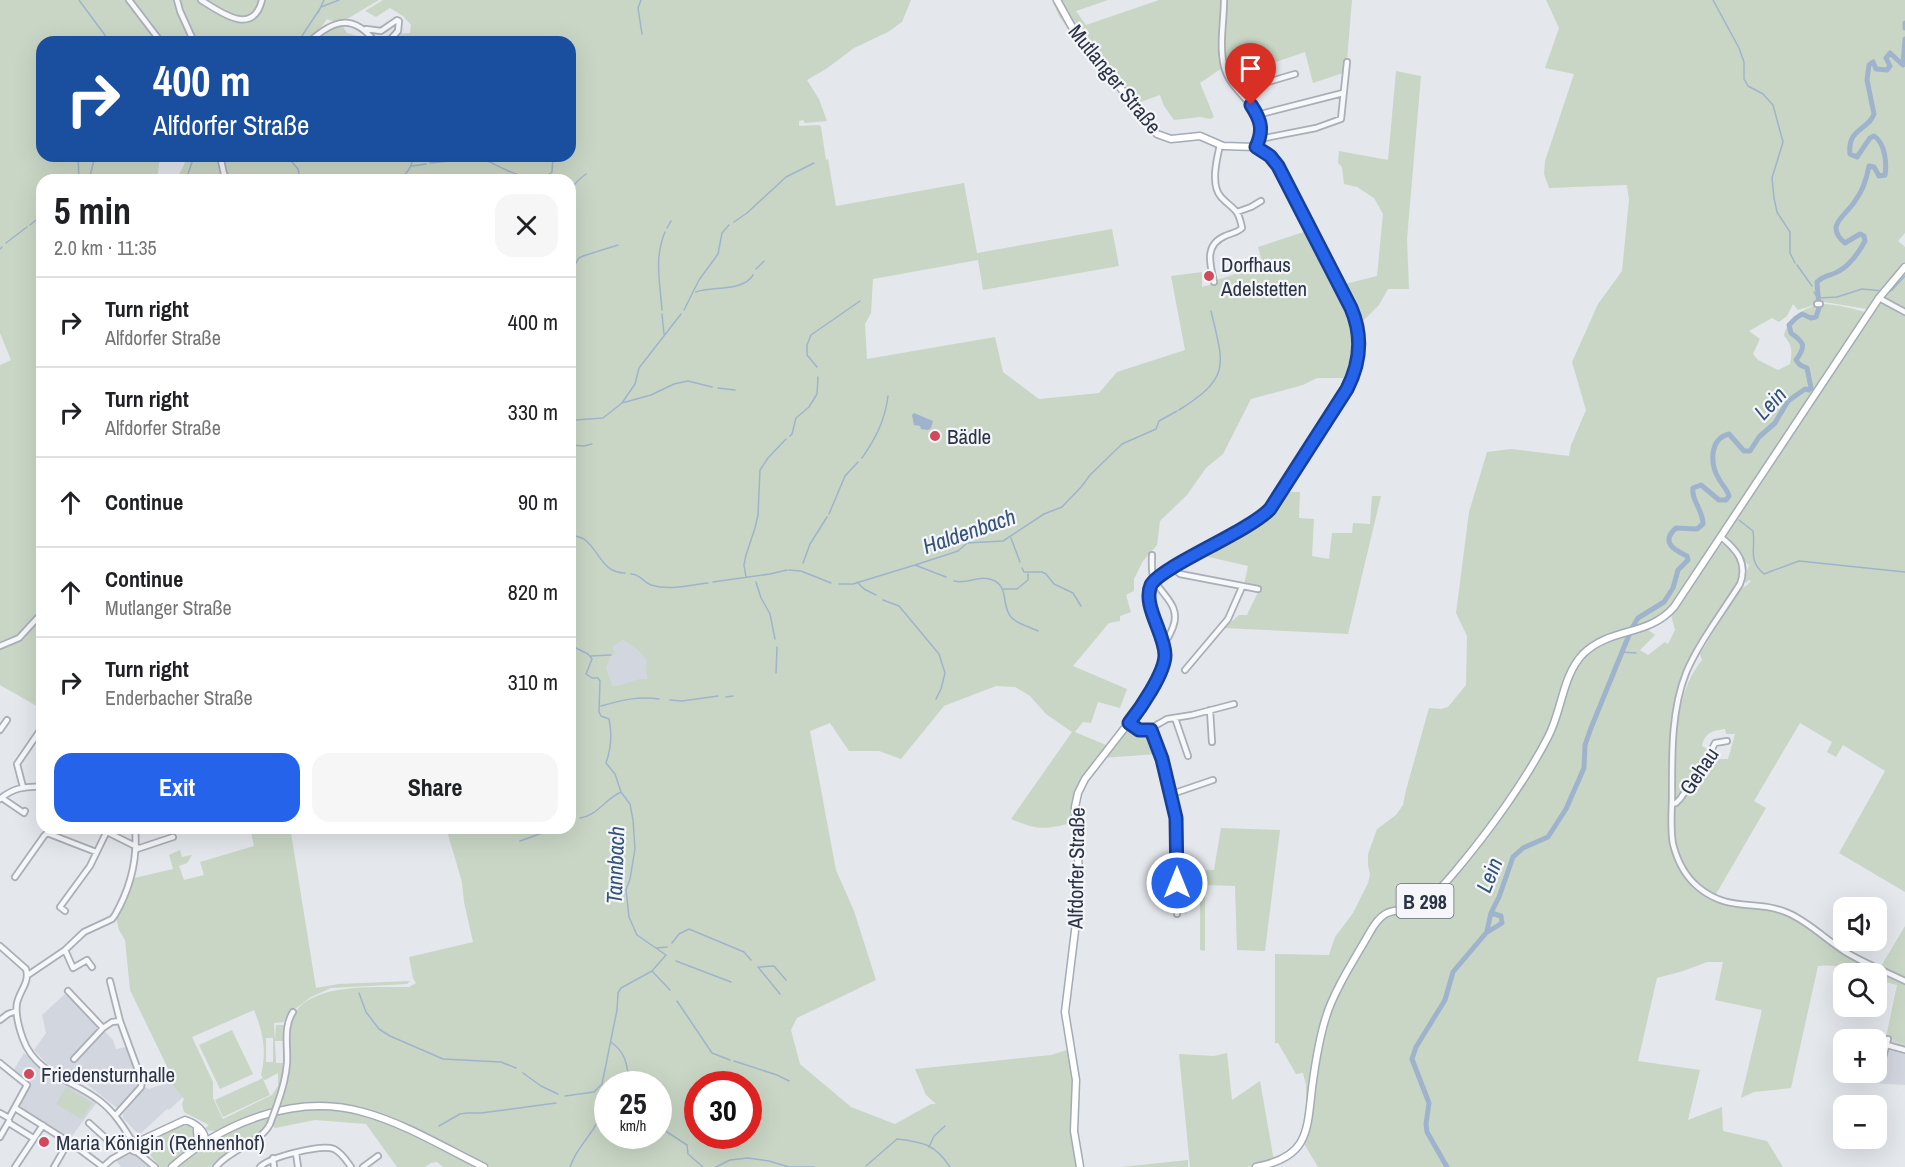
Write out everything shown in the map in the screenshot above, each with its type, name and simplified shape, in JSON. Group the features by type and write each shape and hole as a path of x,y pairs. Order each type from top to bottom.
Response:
{"main road":[{"name":"Mutlanger Straße","path":"1057,0 1072,27 1157,135 1170,139 1200,136 1220,145 1256,147"},
{"path":"1154,580 1252,524 1270,509 1353,377 1359,353 1359,333 1351,308 1330,266 1278,166 1270,156 1256,147"},
{"name":"B 298","path":"1256,1167 1285,1158 1297,1148 1304,1138 1309,1122 1313,1076 1326,1015 1376,921 1390,911 1423,903 1458,868 1492,825 1544,745 1576,663 1595,644 1608,637 1638,630 1659,621 1670,612 1882,293 1905,267"},
{"name":"Alfdorfer Straße","path":"1080,1167 1074,1131 1076,1080 1065,1012 1080,890 1076,800 1085,779 1144,703 1162,668 1165,657 1149,598 1154,580"},
{"path":"171,1167 198,1146 220,1133 265,1115 293,1109 319,1107 346,1108 366,1113 484,1167"},
{"path":"139,1145 181,1121 193,1123 200,1130 205,1142"},
{"path":"200,1130 220,1133"},
{"path":"198,1146 200,1130"}],"street":[{"path":"129,0 156,36"},
{"path":"177,0 191,36"},
{"path":"201,0 230,18 240,20 253,15 262,0"},
{"path":"1224,0 1223,62 1229,78 1245,96 1262,124 1260,139 1256,147"},
{"path":"316,36 325,28 341,23 381,31 397,20 400,24 393,36"},
{"path":"366,29 371,36"},
{"path":"1260,139 1316,128 1341,119 1347,62"},
{"path":"1245,96 1261,84 1295,74"},
{"path":"1257,115 1343,93"},
{"path":"1214,282 1208,258 1209,252 1218,239 1241,230 1242,226 1237,212 1221,197 1216,187 1220,145"},
{"path":"1237,212 1261,201"},
{"path":"1882,293 1905,312"},
{"path":"1721,537 1738,553 1743,565 1743,573 1740,584 1690,664 1684,680 1673,745 1672,831 1677,856 1688,876 1703,891 1720,901 1771,908 1794,915 1849,954 1905,981"},
{"path":"1152,555 1154,580 1175,610 1175,622 1170,634 1162,642"},
{"path":"1173,568 1180,574 1258,589"},
{"path":"1185,670 1228,619 1242,587"},
{"path":"0,646 19,638 36,620"},
{"path":"1129,723 1139,730 1151,730 1167,719 1234,704"},
{"path":"1210,710 1212,742"},
{"path":"1175,718 1188,756"},
{"path":"1,728 7,720"},
{"path":"1151,730 1172,794 1177,827 1177,914"},
{"path":"23,787 17,764 36,736"},
{"name":"Gehau","path":"1672,804 1680,799 1710,756 1715,743 1726,741"},
{"path":"1172,794 1213,780"},
{"path":"1,798 23,787 36,787"},
{"path":"1195,788 1198,795"},
{"path":"1,798 24,813 25,811"},
{"path":"15,877 46,834"},
{"path":"50,834 96,852"},
{"path":"65,911 60,907 86,871 105,834"},
{"path":"110,834 137,848 173,837"},
{"path":"136,834 137,848 132,877 115,915 112,919 84,932 65,950 28,975 19,996 16,1011 24,1040 37,1062 58,1078 98,1100 115,1116 155,1167"},
{"path":"0,946 26,969 28,975"},
{"path":"65,950 73,968 87,960 92,967"},
{"path":"110,981 120,1021 142,1084 115,1116"},
{"path":"68,992 103,1028"},
{"path":"0,1020 16,1011"},
{"path":"219,1166 227,1155 262,1136 270,1124 284,1084 286,1027 293,1012"},
{"path":"74,1059 103,1028 112,1022 120,1021"},
{"path":"1887,1042 1905,1050"},
{"path":"0,1063 27,1085 0,1137"},
{"path":"15,1108 69,1142 103,1167 122,1153 139,1145"},
{"path":"0,1113 33,1138"},
{"path":"89,1123 122,1153"},
{"path":"15,1167 43,1125"},
{"path":"54,1167 69,1142"},
{"path":"130,1149 130,1143 139,1145"},
{"path":"260,1167 273,1158 326,1147 336,1150 351,1167"},
{"path":"296,1153 298,1167"},
{"path":"363,1167 378,1156"},
{"path":"273,1158 274,1167"}],"shaded area":[{"path":"623,640 647,661 645,671 647,676 646,679 623,686 613,686 606,668 611,656 611,647"},
{"path":"67,992 113,1040 116,1049 126,1047 140,1086 118,1109 88,1085 47,1064 34,1050 46,1033 42,1015"},
{"path":"1887,1037 1905,1045 1905,1085 1873,1083 1887,1083"},
{"path":"24,1053 44,1070 97,1102 70,1139 18,1109 30,1086 13,1071"},
{"path":"170,1082 183,1097 139,1135 123,1118 123,1114 145,1087 149,1089"},
{"path":"124,1155 139,1156 150,1167 121,1167 116,1160"}],"green space":[{"path":"0,0 379,0 342,22 337,23 327,19 314,36 36,36 36,162 159,162 158,174 36,174 36,706 0,685 0,365 11,360 0,333"},
{"path":"383,0 911,0 902,22 888,32 854,48 807,80 819,99 827,121 805,123 803,120 799,121 799,126 819,125 821,127 836,206 964,183 977,253 1112,229 1119,266 983,290 978,260 873,279 871,313 865,324 867,359 995,337 1003,372 1039,399 1099,393 1117,372 1185,350 1171,276 1202,272 1202,287 1214,284 1214,281 1263,265 1258,247 1310,230 1356,323 1358,355 1351,378 1317,378 1303,385 1251,399 1223,454 1206,468 1187,495 1160,521 1157,545 1143,561 1134,579 1134,591 1126,595 1131,612 1120,616 1120,621 1109,623 1073,666 1127,689 1120,708 1098,702 1091,723 1083,722 1075,732 1106,745 1081,786 1076,824 1041,828 1011,819 1072,732 1046,714 1030,696 1015,687 996,686 944,706 901,759 879,751 849,751 830,723 810,731 836,870 854,911 876,980 797,1018 791,1030 800,1064 851,1107 895,1124 931,1104 936,1104 926,1095 915,1069 1051,1055 1070,1049 1073,1138 1078,1167 490,1167 365,1110 329,1104 279,1108 288,1030 294,1014 305,1002 338,990 409,987 416,983 409,957 473,942 462,882 448,834 576,834 576,174 179,174 184,162 576,162 576,36 399,36 399,34 410,33 411,25 403,16 390,8 376,17 365,11","holes":["623,640 647,661 646,679 613,686 606,668 611,656 615,653 612,647"]},
{"path":"1052,0 1056,0 1087,50 1084,51 1059,16"},
{"path":"1060,0 1108,0 1076,11 1086,25 1159,0 1352,0 1346,72 1313,83 1305,52 1232,77 1225,66 1200,83 1214,117 1174,120 1164,106 1160,95 1135,104 1084,41"},
{"path":"1546,0 1905,0 1905,233 1898,241 1905,247 1905,262 1879,291 1867,309 1824,302 1798,310 1793,304 1787,316 1779,322 1772,318 1749,331 1760,339 1753,354 1758,360 1778,370 1790,364 1791,349 1784,336 1789,324 1803,311 1826,304 1865,312 1855,331 1669,609 1638,632 1647,629 1655,635 1640,650 1648,655 1665,642 1668,644 1675,630 1671,615 1720,544 1725,544 1733,552 1740,565 1739,582 1689,660 1679,686 1670,753 1670,837 1691,883 1712,899 1730,907 1774,910 1793,917 1833,946 1833,951 1841,951 1864,963 1833,963 1833,966 1818,966 1791,1088 1754,1092 1741,1098 1762,1010 1715,1000 1723,962 1707,962 1657,978 1638,1061 1700,1070 1688,1120 1722,1107 1723,1131 1767,1141 1783,1167 1318,1167 1303,1142 1309,1133 1312,1121 1306,1120 1306,1085 1303,1073 1296,1074 1278,1043 1275,1043 1275,954 1329,955 1335,937 1353,913 1368,883 1370,874 1368,854 1377,829 1396,815 1403,805 1429,708 1448,707 1466,685 1467,636 1456,613 1469,512 1487,452 1511,449 1569,456 1571,445 1586,410 1572,362 1598,304 1622,271 1629,200 1627,185 1549,188 1544,174 1545,161 1574,74 1545,68 1559,28"},
{"path":"339,26 343,27 347,33 358,36 319,36 324,31"},
{"path":"1396,71 1421,76 1407,239 1409,289 1388,289 1379,305 1359,325 1341,285 1377,276 1383,214 1374,198 1357,187 1344,184 1342,167 1338,163 1339,151 1388,160"},
{"path":"1905,271 1905,310 1883,297"},
{"path":"1879,302 1905,314 1905,892 1839,853 1885,771 1843,745 1836,757 1827,752 1832,742 1800,723 1754,801 1766,808 1719,889 1713,895 1692,876 1680,857 1675,835 1673,807 1705,764 1712,766 1719,759 1728,759 1735,734 1726,734 1725,729 1707,735 1702,746 1711,751 1675,802 1677,726 1687,685 1702,660 1700,654 1740,589 1751,581 1746,583 1744,581 1749,565 1725,537 1739,519 1738,516"},
{"path":"1285,492 1300,492 1299,518 1314,519 1312,556 1329,559 1332,533 1352,533 1353,523 1370,524 1372,496 1381,496 1348,634 1224,628 1239,615 1247,615 1260,588 1244,585 1248,566 1200,555 1272,510"},
{"path":"1127,726 1150,734 1158,754 1101,758"},
{"path":"1221,828 1280,830 1265,951 1237,950 1235,886 1205,885 1205,951 1200,950 1200,884 1192,883 1193,870 1214,870"},
{"path":"251,834 291,834 316,988 338,984 410,981 407,984 331,988 311,997 287,1015 284,1022 274,1023 275,1040 276,1025 284,1025 284,1041 275,1041 276,1063 286,1063 283,1085 273,1110 215,1131 203,1130 209,1125 184,1112 182,1104 184,1099 170,1082 173,1079 130,990 125,940 119,930 116,917 134,878 173,869 169,855 180,850 182,857 192,855 187,863 179,866 184,880 204,875 200,862 254,846","holes":["254,1010 260,1026 264,1058 261,1075 263,1078 215,1100 223,1117 270,1095 263,1079 278,1073 278,1086 272,1095 223,1119 213,1098 213,1082 192,1037","266,1038 273,1038 273,1062 266,1062"]},
{"path":"1905,926 1905,980 1887,971 1887,963 1883,963"},
{"path":"1887,974 1905,983 1905,1045 1887,1037 1897,985 1887,982"},
{"path":"232,1030 253,1074 220,1089 199,1045"},
{"path":"1227,1053 1232,1100 1260,1081 1274,1161 1247,1167 1190,1167 1179,1054 1214,1056"},
{"path":"66,1087 92,1103 82,1119 56,1104"},
{"path":"314,1109 353,1112 381,1120 476,1167 443,1167 437,1162 425,1167 397,1167 366,1124 315,1120 275,1128 273,1126 277,1114"},
{"path":"270,1116 263,1132 234,1146 210,1167 177,1167 198,1150 221,1136"},
{"path":"182,1124 190,1126 197,1136 195,1145 168,1167 160,1167 146,1150 148,1142"},
{"path":"1188,1160 1188,1167 1121,1167"}],"water":[{"path":"914,413 933,421 931,428 921,429 920,426 914,425 912,415"}],"waterway":[{"path":"79,0 106,36"},
{"path":"318,13 324,0"},
{"path":"302,36 321,7 339,0"},
{"path":"641,0 638,8 642,34"},
{"path":"1713,0 1739,48 1744,62 1744,79 1748,86 1763,94 1773,105 1783,142 1772,178 1774,198 1777,212 1790,232 1790,253 1795,263"},
{"name":"Lein","path":"1905,23 1905,28"},
{"name":"Lein","path":"1632,628 1638,618 1664,602 1673,588 1678,570 1688,560 1687,556 1671,545 1669,537 1676,528 1697,529 1703,524 1693,488 1701,485 1719,500 1726,500 1729,496 1714,467 1713,453 1718,441 1729,434 1744,451 1750,451 1759,437 1775,423 1788,401 1805,389 1811,388 1807,368 1796,360 1803,348 1801,342 1791,333 1789,325 1802,314 1811,318 1816,317 1819,308 1817,282 1847,265 1865,241 1864,236 1860,234 1845,243 1839,237 1836,226 1860,193 1869,166 1874,167 1879,176 1885,175 1886,165 1881,143 1874,136 1870,138 1857,157 1850,154 1850,145 1855,134 1868,123 1874,114 1867,80 1869,65 1873,62 1876,69 1887,70 1890,66 1886,58 1890,53 1903,65 1905,39"},
{"path":"78,162 79,174"},
{"path":"90,174 94,162"},
{"path":"188,174 192,162"},
{"path":"292,162 299,174"},
{"path":"405,174 412,162"},
{"path":"430,163 440,162"},
{"path":"489,162 516,174"},
{"path":"549,174 552,172 553,162"},
{"path":"734,222 786,177 814,163"},
{"path":"412,166 426,164"},
{"path":"576,183 586,174"},
{"path":"30,225 36,220"},
{"path":"667,228 671,221"},
{"path":"684,310 699,280 718,254 722,233 729,225"},
{"path":"6,243 27,227"},
{"path":"662,310 659,261 665,232"},
{"path":"576,263 583,256 618,245"},
{"path":"756,269 764,261"},
{"path":"1797,265 1812,286"},
{"path":"696,292 742,284 753,275"},
{"path":"1887,292 1892,290 1905,276"},
{"path":"1814,292 1818,298 1837,297 1862,289 1883,291"},
{"path":"817,367 807,355 807,345 811,335 860,301"},
{"name":"Haldenbach","path":"1179,410 1208,388 1219,369 1219,345 1211,311"},
{"path":"662,314 664,334"},
{"path":"576,420 603,418 622,403 635,384 639,368 681,314"},
{"path":"790,436 796,418 809,407 817,394 818,377"},
{"path":"622,403 688,381 712,387"},
{"path":"718,388 735,390"},
{"path":"862,458 879,428 888,396"},
{"name":"Haldenbach","path":"839,584 853,584 915,565 958,551 967,543 1003,541 1044,514 1062,507 1122,444 1156,429 1159,421 1177,411"},
{"path":"746,577 744,565 758,515 760,470 786,439"},
{"path":"576,445 592,444"},
{"path":"829,514 845,476 858,462"},
{"path":"803,563 810,544 827,517"},
{"path":"1739,520 1753,531 1754,559 1764,574 1799,561 1905,572"},
{"name":"Haldenbach","path":"576,536 584,539 611,569 625,573"},
{"path":"1011,538 1020,562"},
{"path":"915,565 946,577"},
{"path":"1022,568 1024,572 1046,574 1054,584 1073,593 1081,606"},
{"name":"Haldenbach","path":"713,582 787,570"},
{"name":"Haldenbach","path":"789,570 801,571 831,583"},
{"name":"Haldenbach","path":"631,574 658,587 672,588 708,583"},
{"path":"1003,589 1017,589 1028,580 1028,574"},
{"path":"954,581 965,582 984,578 995,581 1004,593 1007,609 1012,618 1038,631"},
{"path":"756,582 761,598 770,614 775,639"},
{"path":"857,582 864,589 876,595"},
{"path":"883,600 899,606 939,654 945,673 936,699"},
{"name":"Lein","path":"1447,1167 1427,1132 1429,1103 1412,1059 1416,1047 1445,1000 1453,972 1486,933 1502,923 1501,916 1491,913 1513,857 1523,848 1548,837 1566,809 1584,768 1585,745 1591,728 1629,635"},
{"path":"776,673 777,647"},
{"name":"Tannbach","path":"565,1096 594,1092 602,1084 617,1010 618,993 621,988 652,971 666,955 637,935 629,917 626,890 635,849 630,804 621,792 615,774 606,763 611,735 609,719 601,716 599,712 600,681 586,674 592,659 588,654 576,648"},
{"path":"1621,652 1636,653"},
{"path":"591,656 611,655"},
{"path":"670,700 682,701 718,696"},
{"path":"726,697 733,696"},
{"path":"601,706 630,699 659,699"},
{"path":"580,818 596,811 621,792"},
{"path":"520,841 539,834"},
{"name":"Lein","path":"1487,931 1491,913"},
{"path":"672,943 679,934 689,929 744,952 751,960"},
{"name":"Tannbach","path":"656,948 667,947"},
{"path":"676,961 731,982"},
{"path":"759,967 774,966 786,980"},
{"path":"758,967 780,994"},
{"path":"652,971 670,990"},
{"path":"359,993 366,1012 379,1029 390,1036 443,1059 501,1062 516,1068"},
{"path":"677,1001 712,1053 730,1060"},
{"path":"611,1042 623,1056 628,1071"},
{"path":"734,1061 789,1081"},
{"path":"523,1073 541,1086 558,1094"},
{"path":"439,1126 460,1114 556,1103"},
{"path":"929,1147 934,1136 945,1126"},
{"name":"Tannbach","path":"570,1167 578,1150 594,1127"},
{"path":"672,1135 687,1145 688,1154 703,1167"},
{"path":"866,1166 897,1139 928,1146 939,1153 950,1167"},
{"path":"716,1167 730,1160 748,1158 789,1167 814,1167"}],"place":[{"name":"Dorfhaus Adelstetten","path":"1209,276"},
{"name":"Bädle","path":"935,436"},
{"name":"Friedensturnhalle","path":"29,1074"},
{"name":"Maria Königin (Rehnenhof)","path":"44,1142"}],"route":[{"path":"1177,883 1176,818 1162,759 1151,730 1139,730 1129,723 1144,703 1162,668 1165,657 1149,598 1151,585 1164,572 1252,524 1275,504 1347,389 1359,359 1359,333 1351,308 1278,166 1270,156 1256,147 1261,136 1262,124 1251,105"}]}
